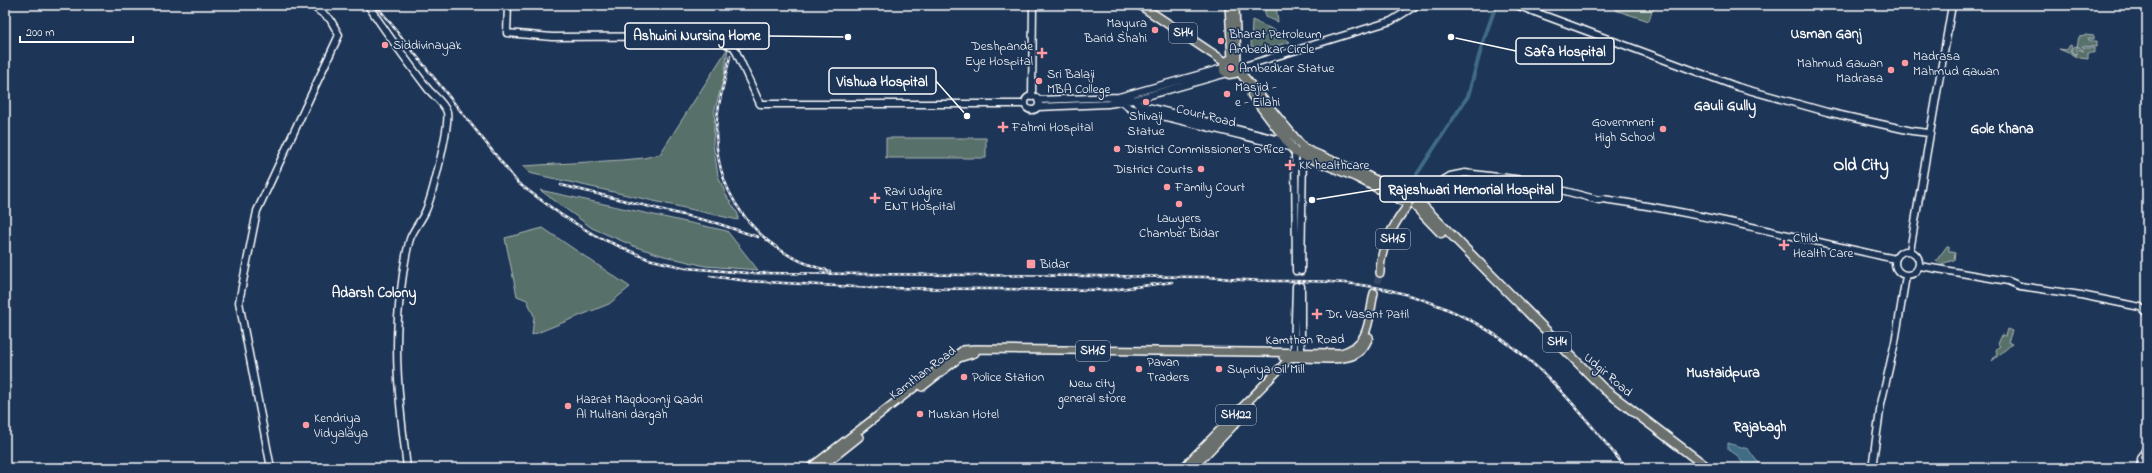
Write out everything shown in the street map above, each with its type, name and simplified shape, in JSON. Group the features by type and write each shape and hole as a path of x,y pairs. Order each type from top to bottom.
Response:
{"highway":[{"name":"Udgir Road","path":"1140,5 1232,66"},
{"name":"Udgir Road","path":"1147,5 1232,66 1293,146 1304,153 1359,172 1413,202 1604,389 1708,468"},
{"name":"Udgir Road","path":"1413,202 1601,393 1700,468"}],"main road":[{"path":"1229,5 1232,66"},
{"path":"1232,66 1235,5"},
{"name":"SH15","path":"1413,202 1400,224 1380,273 1380,260 1385,244 1394,225 1413,202"},
{"name":"Kamthan Road","path":"810,468 843,446 885,414 956,354 963,350 1354,356 1365,346 1369,336 1375,306 1374,293 1366,332 1362,342 1346,355"},
{"path":"1192,468 1289,367 1295,356"},
{"name":"SH122","path":"1183,468 1295,356"},
{"name":"Kamthan Road","path":"820,468 843,446"}],"street":[{"path":"271,468 239,302 257,211 339,35 330,19 311,5"},
{"path":"368,5 381,25 447,112 447,120 440,155 428,204 410,240 400,290 397,347 398,388 407,468"},
{"path":"508,5 507,33 552,37 560,40 715,40 734,47 760,104 1025,104"},
{"path":"1033,5 1032,97 1038,103 1108,104 1122,99 1128,94 1391,21 1417,5"},
{"path":"1516,5 1774,98 1904,130 1929,133"},
{"path":"1910,251 1952,5"},
{"path":"1122,99 1133,100 1232,66"},
{"path":"1128,94 1140,105 1194,122"},
{"path":"1025,104 1027,99 1032,97"},
{"name":"Court Road","path":"1122,99 1129,108 1293,146"},
{"path":"1025,104 1027,108 1032,110 1038,103"},
{"path":"1293,146 1298,271 1304,153"},
{"path":"1413,202 1432,187 1450,176 1465,173 1523,180 1599,200 1603,199 1752,227 1895,259"},
{"path":"1910,251 1918,256 1920,266 1915,274 1906,276 1896,270 1895,259 1901,252 1910,251"},
{"path":"1920,266 2008,281 2020,286 2081,295 2140,307 2147,313"},
{"path":"1872,468 1881,404 1895,342 1906,276"},
{"path":"1295,356 1298,286"},
{"path":"2140,468 2141,459 2147,446"}],"green space":[{"path":"1265,5 1276,5 1278,22 1265,17"},
{"path":"1616,5 1654,5 1649,21 1615,10"},
{"path":"1252,20 1276,31 1290,42 1262,50 1261,47 1251,47"},
{"path":"2085,35 2094,36 2094,39 2087,39 2089,41 2097,41 2097,47 2082,46 2084,48 2094,48 2094,53 2088,53 2088,59 2080,58 2059,49 2067,50 2070,45 2072,46 2070,51 2075,55 2078,53 2075,54 2071,51 2074,46 2078,47 2079,37","holes":["2079,47 2084,51 2079,49 2077,51 2076,49"]},
{"path":"728,48 724,77 715,109 713,144 718,175 726,195 738,214 738,220 529,173 522,166 622,160 644,158 660,154"},
{"path":"886,138 986,138 986,158 886,158"},
{"path":"540,190 727,231 758,270 705,266 664,256 636,247 592,228"},
{"path":"543,228 630,287 609,304 532,335 534,316 527,300 517,296 505,238"},
{"path":"1947,246 1949,246 1949,251 1955,253 1954,260 1941,264 1936,261"},
{"path":"2007,329 2012,331 2008,342 2012,344 1992,361 1997,353 1997,348 2000,346 1998,344 2002,335 2005,336"}],"water":[{"path":"1728,443 1748,449 1762,468 1746,468 1737,455 1728,450"}],"waterway":[{"path":"1417,174 1468,96 1483,42 1496,5"}],"tunnel":[{"path":"1296,271 1296,286"},
{"path":"1301,271 1301,286"},
{"path":"1374,293 1380,273"}],"railway":[{"path":"376,5 518,183 560,214 596,236 648,259 686,268 748,273 1210,277 1256,281 1330,282 1388,290 1416,297 1469,319 1518,351 1563,393 1626,468"},
{"path":"730,56 716,124 719,159 725,182 735,203 749,222 766,239 785,253 806,264 830,271"},
{"path":"561,185 716,223 758,237"},
{"path":"710,276 748,281 873,288 1112,290 1172,282"}],"place":[{"name":"Mayura Barid Shahi","path":"1155,30"},
{"name":"Ashwini Nursing Home","path":"848,37"},
{"name":"Safa Hospital","path":"1451,37"},
{"name":"Bharat Petroleum Ambedkar Circle","path":"1221,41"},
{"name":"Siddivinayak","path":"385,45"},
{"name":"Deshpande Eye Hospital","path":"1042,53"},
{"name":"Madrasa Mahmud Gawan","path":"1905,63"},
{"name":"Ambedkar Statue","path":"1231,68"},
{"name":"Mahmud Gawan Madrasa","path":"1891,70"},
{"name":"Sri Balaji MBA College","path":"1039,81"},
{"name":"Masjid - e - Eilahi","path":"1227,94"},
{"name":"Shivaji Statue","path":"1146,102"},
{"name":"Vishwa Hospital","path":"967,116"},
{"name":"Fahmi Hospital","path":"1003,127"},
{"name":"Government High School","path":"1663,129"},
{"name":"District Commissioner's Office","path":"1117,149"},
{"name":"KK healthcare","path":"1290,165"},
{"name":"District Courts","path":"1201,169"},
{"name":"Family Court","path":"1167,187"},
{"name":"Ravi Udgire ENT Hospital","path":"875,198"},
{"name":"Rajeshwari Memorial Hospital","path":"1312,200"},
{"name":"Lawyers Chamber Bidar","path":"1179,204"},
{"name":"Child Health Care","path":"1784,245"},
{"name":"Bidar","path":"1031,264"},
{"name":"Dr. Vasant Patil","path":"1317,314"},
{"name":"New city general store","path":"1092,369"},
{"name":"Pavan Traders","path":"1139,369"},
{"name":"Supriya Oil Mill","path":"1219,369"},
{"name":"Police Station","path":"964,377"},
{"name":"Hazrat Maqdoomji Qadri Al Multani dargah","path":"568,406"},
{"name":"Muskan Hotel","path":"920,414"},
{"name":"Kendriya Vidyalaya","path":"306,425"}],"district":[{"name":"Usman Ganj","path":"1826,34"},
{"name":"Gauli Gully","path":"1725,106"},
{"name":"Gole Khana","path":"2002,129"},
{"name":"Old City","path":"1861,165"},
{"name":"Adarsh Colony","path":"374,293"},
{"name":"Mustaidpura","path":"1723,373"},
{"name":"Rajabagh","path":"1760,427"}]}
